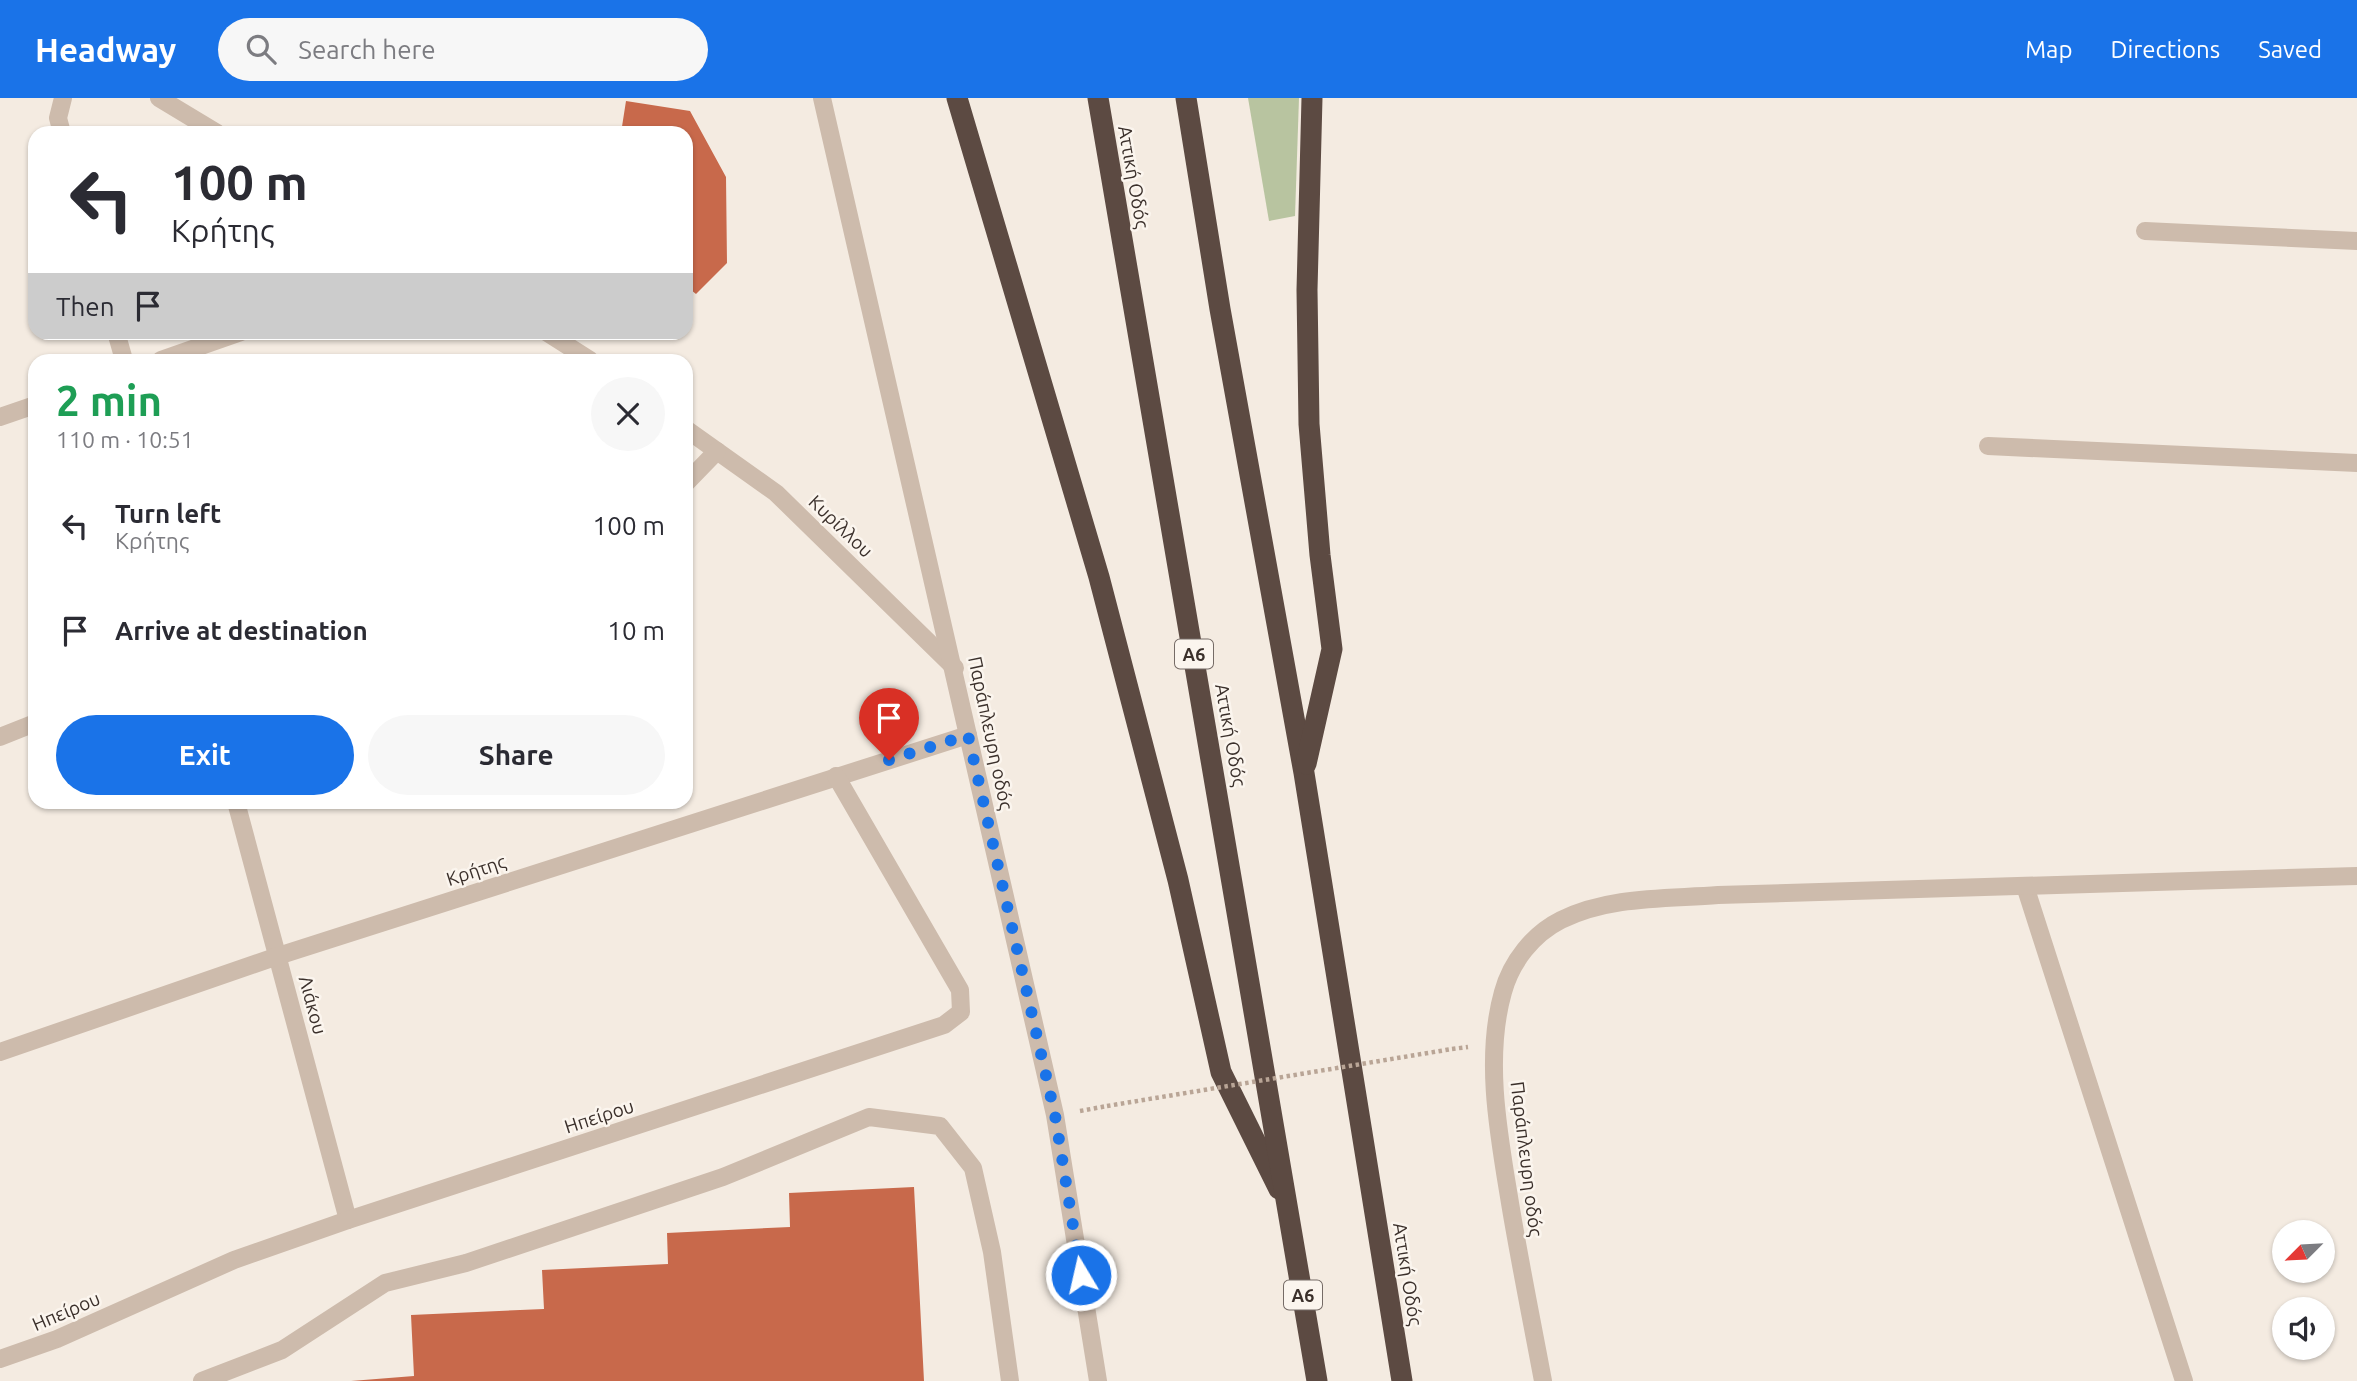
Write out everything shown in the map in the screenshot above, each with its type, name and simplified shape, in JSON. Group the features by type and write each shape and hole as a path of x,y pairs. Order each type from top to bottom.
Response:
{"highway":[{"path":"957,98 1099,578 1178,880 1221,1072 1290,1209"},
{"name":"Αττική Οδός","path":"1098,98 1290,1209 1317,1381"},
{"name":"Αττική Οδός","path":"1186,98 1220,309 1304,773 1402,1381"},
{"path":"1304,773 1332,649 1320,555 1309,424 1307,290 1311,98"}],"street":[{"path":"60,126 58,118 63,98"},
{"path":"159,98 205,126"},
{"name":"Παράπλευρη οδός","path":"822,98 955,668 1055,1115 1098,1381"},
{"path":"2145,231 2357,241"},
{"path":"178,354 218,340"},
{"path":"559,340 581,354"},
{"path":"0,417 28,407"},
{"name":"Κυρίλλου","path":"693,434 776,493 955,668"},
{"path":"1988,446 2357,463"},
{"path":"693,475 717,451"},
{"path":"0,737 28,726"},
{"name":"Κρήτης","path":"0,1052 278,956 968,735"},
{"name":"Ηπείρου","path":"0,1359 57,1339 234,1261 348,1220 944,1025 961,1012 960,990 836,776"},
{"name":"Λιάκου","path":"238,809 348,1220"},
{"path":"2185,1381 2025,886 2357,876"},
{"name":"Παράπλευρη οδός","path":"1543,1381 1501,1148 1495,1042 1503,992 1518,958 1538,936 1560,920 1625,901 2025,886"},
{"path":"202,1381 282,1350 385,1283 466,1263 710,1181 869,1118 940,1126 973,1168 992,1252 1010,1381"}],"path":[{"path":"1107,1106 1452,1049"}],"green space":[{"path":"1248,98 1299,98 1295,216 1269,221"}],"building":[{"path":"626,101 690,111 726,177 727,263 696,294 693,292 693,126 622,126"},
{"path":"914,1187 924,1381 351,1381 414,1376 411,1315 544,1309 542,1270 668,1264 667,1233 790,1227 789,1193"}],"route":[{"path":"889,760 968,735 1055,1115 1081,1275"}]}
